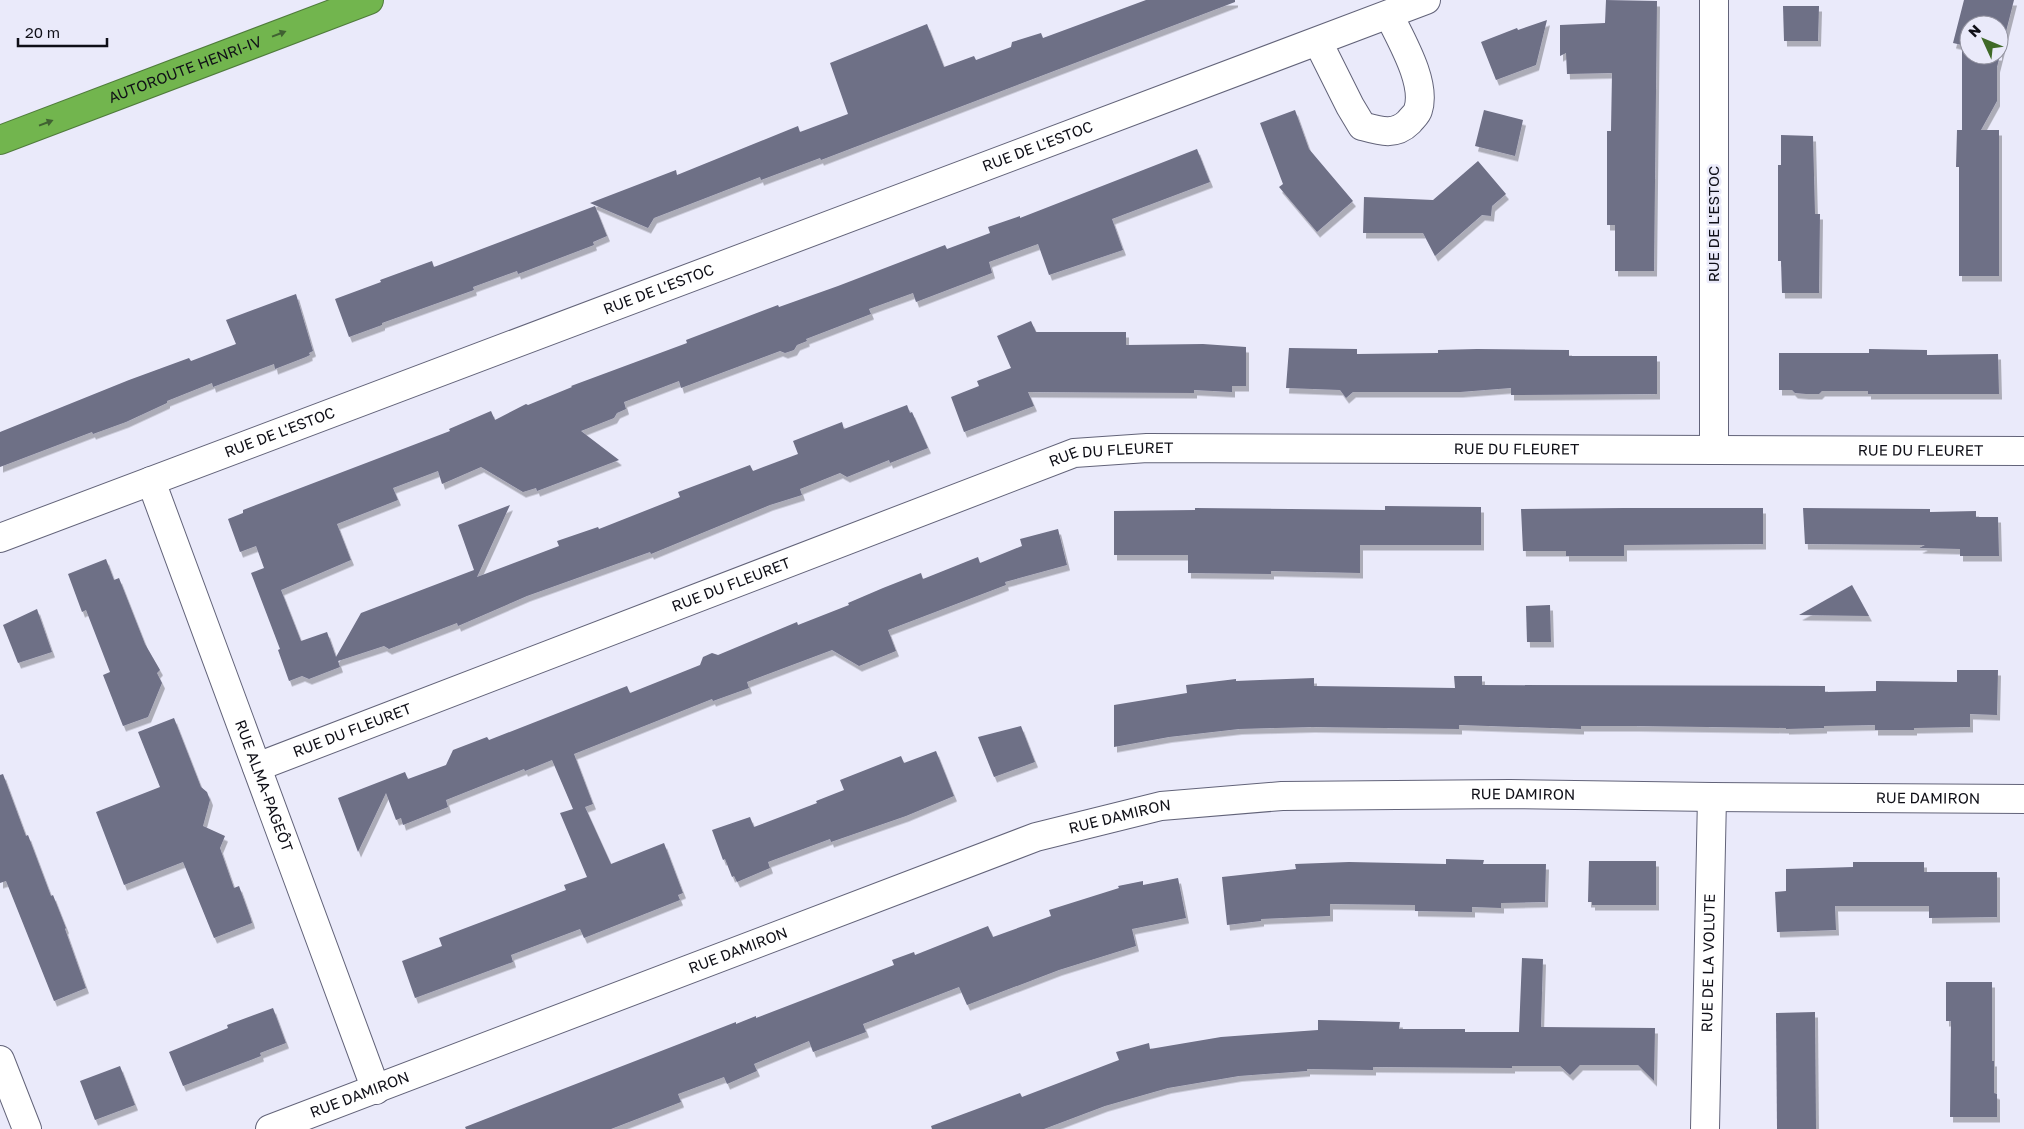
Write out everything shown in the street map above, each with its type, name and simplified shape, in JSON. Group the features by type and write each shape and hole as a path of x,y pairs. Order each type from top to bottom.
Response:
{"highway":[{"name":"AUTOROUTE HENRI-IV","path":"0,140 369,0"}],"street":[{"name":"RUE DE L'ESTOC","path":"0,538 1426,0"},
{"name":"RUE DE L'ESTOC","path":"1714,0 1714,449"},
{"path":"1318,42 1362,126 1384,133 1402,129 1418,112 1421,91 1412,65 1389,15"},
{"name":"RUE DU FLEURET","path":"257,767 1074,453 1147,448 2024,451"},
{"name":"RUE ALMA-PAGEÔT","path":"151,482 376,1090"},
{"name":"RUE DAMIRON","path":"270,1129 1036,837 1161,806 1282,796 1510,794 2024,799"},
{"name":"RUE DE LA VOLUTE","path":"1705,1129 1712,797"},
{"path":"0,1060 27,1129"}],"building":[{"path":"1146,0 1235,0 1235,2 821,160 820,158 761,180 760,177 654,218 648,228 590,203 676,170 677,175 798,126 800,132 848,114 830,63 927,24 944,67 974,56 976,60 1011,47 1012,42 1041,33 1043,38"},
{"path":"1606,0 1657,1 1654,271 1615,271 1615,225 1607,225 1607,131 1611,131 1612,73 1567,74 1566,53 1560,56 1560,25 1605,23"},
{"path":"1964,0 2014,0 2009,20 2009,15 1960,15"},
{"path":"1783,6 1819,6 1818,41 1784,41"},
{"path":"1547,20 1536,65 1496,80 1481,42 1517,28 1518,30"},
{"path":"1959,20 1959,44 1953,43"},
{"path":"1962,65 1998,65 1997,101 1981,130 1999,130 1999,276 1959,276 1959,167 1956,167 1957,130 1962,130"},
{"path":"1295,110 1309,149 1353,201 1317,232 1279,187 1283,184 1260,123"},
{"path":"1484,110 1523,120 1515,156 1475,146"},
{"path":"1781,135 1813,136 1815,214 1820,214 1819,293 1782,293 1781,261 1778,261 1778,165 1781,165"},
{"path":"1197,149 1210,182 1112,219 1123,250 1049,275 1038,244 989,262 992,273 916,302 913,293 869,309 871,314 806,339 807,341 797,345 794,350 785,353 780,351 681,388 679,381 624,402 626,409 617,413 614,418 581,431 619,460 537,491 536,488 523,492 481,467 442,484 438,471 393,488 398,500 337,524 351,560 281,590 301,641 327,632 336,657 361,613 474,570 458,525 510,505 477,577 559,546 557,541 598,527 599,529 680,497 678,492 750,465 753,471 798,454 793,441 842,422 844,429 907,405 928,448 890,463 889,460 847,477 840,473 800,489 802,495 770,505 651,554 650,552 527,596 458,626 457,623 389,649 384,646 338,661 340,667 309,679 302,676 289,681 278,650 280,649 251,573 264,568 256,546 240,552 228,519 243,513 243,510 450,431 449,429 491,411 495,420 526,404 528,405 571,386 687,343 686,340 778,305 779,307 838,286 945,245 947,249 990,233 988,227 1020,216 1020,218"},
{"path":"1478,161 1506,194 1492,206 1491,216 1482,215 1435,256 1423,233 1363,233 1364,197 1433,200"},
{"path":"595,206 607,236 593,242 594,245 518,274 517,271 473,287 474,290 349,337 335,299 432,261 434,267"},
{"path":"296,294 313,351 309,353 310,355 275,369 274,364 213,387 212,383 167,401 167,403 126,422 93,434 92,432 0,467 0,432 129,380 189,358 191,361 236,344 226,320"},
{"path":"1031,321 1036,332 1126,332 1126,345 1203,344 1246,347 1246,386 1232,386 1232,392 1194,390 1194,393 1028,392 1034,406 964,432 951,397 979,386 977,381 1011,368 997,336"},
{"path":"1289,348 1357,349 1357,354 1438,353 1438,350 1477,349 1569,350 1569,356 1657,356 1657,394 1511,395 1511,388 1460,392 1353,392 1346,398 1340,390 1286,388"},
{"path":"1869,349 1927,350 1927,355 1998,354 1999,394 1868,394 1868,391 1822,391 1819,394 1806,394 1795,393 1792,390 1779,390 1779,353 1869,353"},
{"path":"1385,506 1481,507 1481,545 1360,545 1360,573 1271,571 1271,574 1188,573 1188,555 1114,555 1114,511 1195,510 1195,508 1385,510"},
{"path":"1763,508 1763,544 1624,545 1624,556 1566,556 1566,551 1523,551 1521,509"},
{"path":"1803,508 1930,509 1930,512 1976,511 1976,517 1998,517 1999,556 1960,556 1960,549 1919,548 1925,545 1805,544"},
{"path":"1058,529 1067,565 1005,582 1006,585 888,630 896,651 859,666 832,650 747,682 749,688 713,701 712,699 574,754 593,804 585,807 611,864 664,843 683,893 678,895 680,900 584,938 580,929 511,955 513,962 415,998 402,961 442,946 439,938 566,890 564,885 587,877 560,813 573,809 552,760 446,800 448,807 403,825 401,818 396,820 386,793 358,852 338,798 405,772 408,779 446,765 453,750 487,737 489,740 627,686 630,693 700,665 703,657 712,653 718,655 797,622 798,625 921,573 923,579 978,557 980,563 1022,546 1020,539"},
{"path":"106,559 114,580 119,578 145,644 160,670 157,673 162,683 148,717 123,726 103,675 110,672 86,610 82,612 68,574"},
{"path":"1852,585 1869,616 1799,615"},
{"path":"1550,605 1551,642 1527,642 1526,606"},
{"path":"37,609 52,652 18,663 3,625"},
{"path":"1957,670 1998,670 1997,715 1970,714 1970,727 1914,728 1914,730 1875,730 1875,725 1786,729 1581,726 1581,729 1459,725 1459,729 1312,727 1239,729 1169,737 1114,747 1114,705 1187,693 1186,685 1236,679 1236,681 1314,678 1314,686 1455,688 1454,676 1482,676 1482,685 1825,686 1825,692 1876,691 1876,681 1957,682"},
{"path":"174,718 201,787 207,792 210,800 203,826 225,836 220,848 234,888 239,886 252,923 214,938 183,862 124,885 96,812 160,787 138,732"},
{"path":"1021,726 1035,762 994,777 978,737"},
{"path":"936,751 954,796 906,816 831,842 830,839 768,862 770,868 737,882 734,876 732,877 725,859 723,860 712,830 750,817 754,827 817,803 816,801 844,790 840,780 901,756 904,763"},
{"path":"3,774 26,836 28,835 51,896 53,895 66,928 86,988 54,1001 6,881 0,883 0,775"},
{"path":"1446,859 1484,860 1483,864 1546,864 1545,902 1501,903 1501,908 1472,907 1472,912 1415,911 1415,905 1330,904 1330,916 1261,919 1261,921 1227,925 1222,877 1296,869 1295,864 1349,862 1446,864"},
{"path":"1589,861 1656,861 1656,905 1592,905 1592,902 1588,902"},
{"path":"1853,862 1924,862 1924,872 1997,872 1997,917 1929,918 1929,906 1835,906 1836,930 1777,932 1775,892 1786,891 1786,869 1853,867"},
{"path":"1178,878 1186,918 1132,929 1136,946 1059,970 967,1005 959,987 863,1024 866,1032 813,1052 809,1041 754,1064 757,1071 727,1084 724,1077 678,1094 681,1102 611,1129 466,1129 465,1127 736,1022 736,1024 756,1016 756,1018 894,965 892,960 914,952 915,955 988,926 993,937 1051,916 1049,910 1119,888 1118,886 1143,881 1143,885"},
{"path":"1522,958 1543,959 1541,1027 1655,1028 1654,1081 1638,1065 1580,1065 1570,1075 1560,1066 1512,1066 1512,1068 1373,1067 1373,1070 1307,1069 1307,1071 1239,1076 1168,1088 1105,1106 1044,1129 932,1129 931,1126 1020,1093 1022,1097 1119,1060 1116,1052 1149,1043 1150,1049 1221,1037 1318,1030 1318,1020 1400,1022 1399,1029 1465,1029 1465,1032 1519,1032"},
{"path":"1946,982 1992,982 1992,1061 1994,1061 1994,1093 1997,1094 1997,1117 1950,1117 1951,1021 1946,1021"},
{"path":"273,1008 286,1043 260,1053 261,1056 183,1086 169,1052 228,1028 227,1025"},
{"path":"1815,1012 1816,1129 1777,1129 1776,1013"},
{"path":"120,1066 135,1105 95,1120 80,1081"}]}
